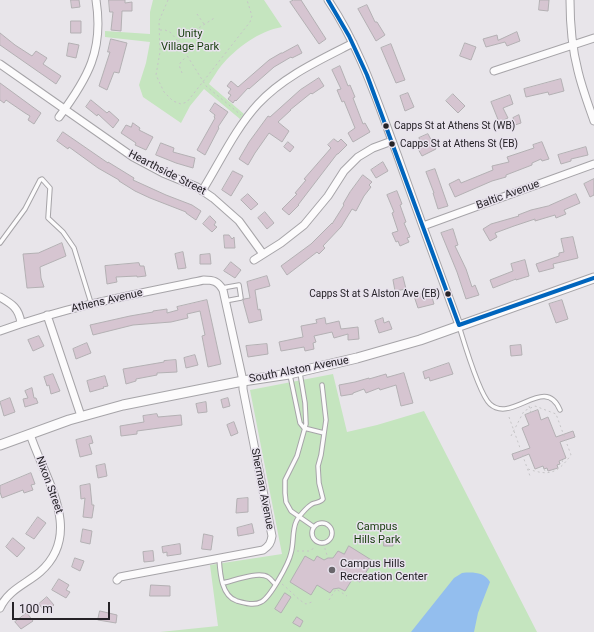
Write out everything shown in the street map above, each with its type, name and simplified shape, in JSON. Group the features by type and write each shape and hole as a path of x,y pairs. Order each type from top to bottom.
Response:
{"street":[{"path":"58,117 83,80 95,52 98,23 96,0"},
{"path":"328,0 353,44 371,83 459,325"},
{"path":"570,0 573,44 577,70 594,118"},
{"path":"494,71 594,38"},
{"path":"202,191 246,120 264,98 288,78 353,44"},
{"name":"Hearthside Street","path":"0,64 133,157 202,191 226,208 239,221 264,254"},
{"path":"254,260 281,244 309,220 352,162 363,153 392,141"},
{"name":"Baltic Avenue","path":"423,226 594,164"},
{"name":"South Alston Avenue","path":"0,445 81,416 123,405 242,381 300,372 400,346 594,278"},
{"name":"Athens Avenue","path":"0,331 47,315 91,304 204,280 216,281"},
{"name":"Sherman Avenue","path":"117,580 120,577 263,550 269,546 271,542 272,536 226,301 222,288 216,281"},
{"path":"0,297 15,306 20,316 21,323"},
{"path":"47,315 81,416"},
{"name":"Nixon Street","path":"0,608 14,590 44,567 54,553 60,536 61,519 57,503 30,434"}],"lane":[{"path":"0,243 25,209 40,180 42,179 50,188 48,218 63,232 74,248 91,304"},
{"path":"222,288 239,285 241,298 226,301"},
{"path":"459,325 476,376 486,399 490,404 502,410 541,396 549,397 554,400 560,410"},
{"path":"300,372 306,402 306,419 297,456 285,480 285,493 286,502 291,511 314,527"},
{"path":"289,374 300,423 304,428 324,433"},
{"path":"219,558 223,584 228,595 233,600 253,604 262,602 288,563 292,552 296,522 304,510 321,502 323,499 319,482 318,466 326,420 322,385"},
{"path":"317,524 328,524 332,530 330,541 325,543 316,542 313,538 313,530 317,524"},
{"path":"223,584 262,575 276,583"}],"path":[{"path":"168,0 159,20 160,52 156,75 164,92 176,103 184,104 250,22 252,16 247,0"},
{"path":"197,14 204,24"},
{"path":"178,41 216,17"},
{"path":"159,30 170,32 178,41 203,82 246,120"},
{"path":"182,73 180,66 181,62 186,56"},
{"path":"527,401 532,413"},
{"path":"511,436 524,411 535,406 562,416"},
{"path":"528,469 540,473 553,472 564,465 571,455 554,409"},
{"path":"509,417 530,476"},
{"path":"562,460 564,465"},
{"path":"544,469 546,473"},
{"path":"325,543 328,558"},
{"path":"296,556 297,551 309,551 316,547"},
{"path":"276,583 295,594 299,601 306,604 312,602"},
{"path":"329,600 336,589 347,596"}],"green space":[{"name":"Unity Village Park","path":"153,0 264,0 282,27 265,32 248,41 227,59 209,84 244,114 240,119 204,89 190,106 181,123 143,97 139,85 146,63 150,42 105,37 105,31 150,34 150,12"},
{"name":"Campus Hills Park","path":"333,374 347,432 424,411 537,632 160,632 218,626 210,565 282,554 250,390"}],"water":[{"path":"462,573 481,574 490,582 478,613 474,632 411,632 454,578"}],"building":[{"path":"71,0 79,0 80,7 72,8"},
{"path":"109,0 125,0 125,3 132,2 132,11 122,11 121,31 111,30 113,12 110,12"},
{"path":"294,0 301,0 326,39 319,44 290,2"},
{"path":"540,0 549,0 548,11 539,10"},
{"path":"367,5 375,22 377,22 385,35 376,41 358,9"},
{"path":"71,21 81,21 81,33 71,33"},
{"path":"517,32 520,41 507,46 505,42 486,47 483,39 497,35 498,40"},
{"path":"0,33 32,56 36,51 47,58 43,64 61,76 56,84 0,45"},
{"path":"111,39 127,43 119,73 114,72 107,90 99,86 110,52 108,52"},
{"path":"69,43 79,45 76,58 67,56"},
{"path":"465,43 476,47 471,60 460,56"},
{"path":"391,44 405,80 396,83 381,48"},
{"path":"298,45 302,53 292,58 291,57 274,67 249,89 248,88 233,103 228,99 231,95 228,93 231,89 227,86 231,81 238,87 269,60"},
{"path":"340,66 348,86 350,85 355,97 353,98 363,124 365,123 370,132 353,142 348,133 355,128 344,101 342,102 337,90 341,89 332,70"},
{"path":"319,78 324,86 312,94 311,93 278,122 289,131 282,142 269,133 248,165 239,159 249,142 268,116 270,117 300,90"},
{"path":"561,79 564,91 549,95 548,92 526,97 524,89"},
{"path":"0,83 41,113 34,124 28,120 30,116 6,100 4,103 0,100"},
{"path":"408,93 414,107 405,111 400,96"},
{"path":"453,94 465,106 458,113 446,101"},
{"path":"510,95 513,104 503,108 508,118 499,122 491,102"},
{"path":"91,100 107,113 109,111 119,120 113,128 98,114 97,116 86,107"},
{"path":"215,103 228,112 218,127 219,128 205,155 197,150 215,118 215,115 210,111"},
{"path":"519,115 521,123 515,125 513,118"},
{"path":"133,123 140,128 139,130 153,137 146,150 135,145 136,143 121,133 126,125 131,127"},
{"path":"63,132 108,163 134,178 133,180 192,205 201,211 196,220 186,212 135,191 98,168 69,147 68,149 57,141"},
{"path":"428,134 436,149 422,156 417,147 422,144 419,138"},
{"path":"334,139 338,142 341,139 347,145 337,154 299,205 289,215 282,209 297,194 295,193 306,180 304,179 331,148 328,145"},
{"path":"288,142 294,147 290,152 284,147"},
{"path":"542,142 549,159 542,161 541,159 532,163 532,165 506,175 506,177 492,181 455,197 449,184 459,179 461,183 493,170 492,166 509,162 507,157 534,148 533,145"},
{"path":"161,143 174,148 173,152 195,158 193,168 156,155"},
{"path":"586,147 588,155 571,159 571,161 561,164 558,155"},
{"path":"383,162 388,171 376,178 371,170"},
{"path":"435,169 448,206 438,209 426,172"},
{"path":"233,171 243,176 231,196 222,190"},
{"path":"363,175 372,182 369,185 371,187 356,211 352,209 341,227 323,246 325,248 319,254 317,252 287,275 281,266 311,244 332,224 350,192"},
{"path":"594,179 594,195 590,197 584,184"},
{"path":"397,191 406,222 404,223 410,237 407,238 409,242 400,246 398,241 396,242 392,233 398,231 392,213 394,212 387,195"},
{"path":"248,194 258,204 251,210 241,200"},
{"path":"576,194 580,203 564,210 566,214 556,218 555,215 535,221 535,219 514,226 495,233 497,237 490,241 483,229 491,224 519,216 518,215 531,210 548,206"},
{"path":"265,212 274,223 267,229 258,218"},
{"path":"210,216 216,222 214,225 217,227 212,232 203,224"},
{"path":"453,229 458,245 455,246 466,269 472,287 475,285 479,295 466,299 441,233"},
{"path":"224,235 229,235 232,239 234,237 235,248 225,248"},
{"path":"573,237 578,258 553,264 554,268 539,272 536,264 559,256 559,253 564,252 561,239"},
{"path":"62,243 66,256 40,267 44,287 27,288 23,254 38,253"},
{"path":"183,252 186,268 178,269 175,254"},
{"path":"210,254 211,264 200,264 200,255"},
{"path":"525,260 529,276 516,279 493,288 490,280 513,271 511,264"},
{"path":"231,262 241,270 235,278 224,271"},
{"path":"139,263 140,266 144,266 146,276 116,277 117,282 107,284 105,266"},
{"path":"267,276 270,286 255,290 258,310 260,309 262,320 249,323 243,301 244,299 250,298 247,282"},
{"path":"403,277 406,289 395,291 393,280"},
{"path":"425,293 426,296 431,294 434,304 418,308 414,296"},
{"path":"207,300 221,364 208,367 202,336 205,335 200,311 187,314 188,318 171,322 133,325 93,335 90,325 153,311 167,309 167,313 178,310 177,307"},
{"path":"562,300 568,319 556,323 549,304"},
{"path":"325,318 326,324 339,321 341,329 358,327 359,339 348,340 348,334 334,338 332,332 314,336 316,342 313,343 314,349 305,351 304,347 281,351 279,342 303,337 301,326 317,323 316,320"},
{"path":"383,318 384,323 389,321 392,329 379,333 375,321"},
{"path":"39,336 44,346 33,351 28,340"},
{"path":"87,343 91,353 76,359 73,349"},
{"path":"267,344 268,354 248,357 246,346"},
{"path":"521,345 522,355 511,356 510,346"},
{"path":"195,355 198,365 186,368 184,358"},
{"path":"176,360 177,372 157,373 157,375 136,379 136,381 126,384 123,369"},
{"path":"449,363 453,374 430,381 429,377 425,379 423,372"},
{"path":"404,373 413,403 401,406 396,385 380,390 379,388 366,393 364,389 353,394 341,396 339,385 386,374 387,377"},
{"path":"53,374 60,391 51,394 49,385 47,386 44,377"},
{"path":"105,376 108,386 90,392 87,381"},
{"path":"32,388 34,398 36,398 38,403 25,407 23,399 28,398 25,391"},
{"path":"10,398 15,412 4,416 0,402"},
{"path":"228,398 230,406 223,408 221,400"},
{"path":"206,402 207,412 198,413 196,404"},
{"path":"538,410 541,420 548,417 556,437 573,431 575,437 560,442 566,458 559,461 560,464 557,465 558,468 548,471 547,468 544,469 543,466 535,469 529,454 514,460 512,454 530,448 522,428 529,425 525,415"},
{"path":"157,414 158,417 181,415 182,425 137,431 137,434 121,436 120,426 144,422 143,416"},
{"path":"234,422 238,433 231,436 227,425"},
{"path":"91,436 93,443 89,444 92,454 80,457 76,440"},
{"path":"105,464 107,476 98,478 96,466"},
{"path":"31,473 35,484 31,485 33,490 24,493 23,490 2,498 0,486"},
{"path":"90,484 92,505 94,505 92,518 83,517 85,498 81,499 80,486"},
{"path":"248,498 248,512 236,513 237,499"},
{"path":"38,517 46,523 34,539 26,534"},
{"path":"252,524 254,533 238,536 237,528"},
{"path":"83,529 92,531 90,544 81,542"},
{"path":"204,534 213,536 211,550 202,549"},
{"path":"13,538 25,548 17,557 6,547"},
{"path":"384,540 393,540 393,546 384,546"},
{"path":"180,544 181,554 167,556 167,552 163,553 162,547"},
{"name":"Campus Hills Recreation Center","path":"349,546 373,561 360,582 353,578 345,591 339,588 333,589 330,593 317,585 311,595 290,582 305,556 314,561 317,556 324,560 333,558 338,551 344,554"},
{"path":"153,551 154,561 144,562 143,552"},
{"path":"75,558 84,561 80,571 72,567"},
{"path":"59,579 69,585 66,590 70,592 66,598 52,590"},
{"path":"151,585 170,586 170,596 150,596"},
{"path":"285,593 291,597 281,613 275,609"},
{"path":"47,597 54,605 45,612 39,604"},
{"path":"100,611 117,615 116,623 98,620"},
{"path":"27,613 33,621 21,629 15,622"},
{"path":"297,617 303,621 300,627 293,623"}],"transit line":[{"path":"328,0 349,36 367,75 459,325 594,278"}],"place":[{"name":"Capps St at Athens St (WB)","path":"386,126"},
{"name":"Capps St at Athens St (EB)","path":"392,144"},
{"name":"Capps St at S Alston Ave (EB)","path":"448,294"},
{"name":"Campus Hills Recreation Center","path":"332,570"}]}
